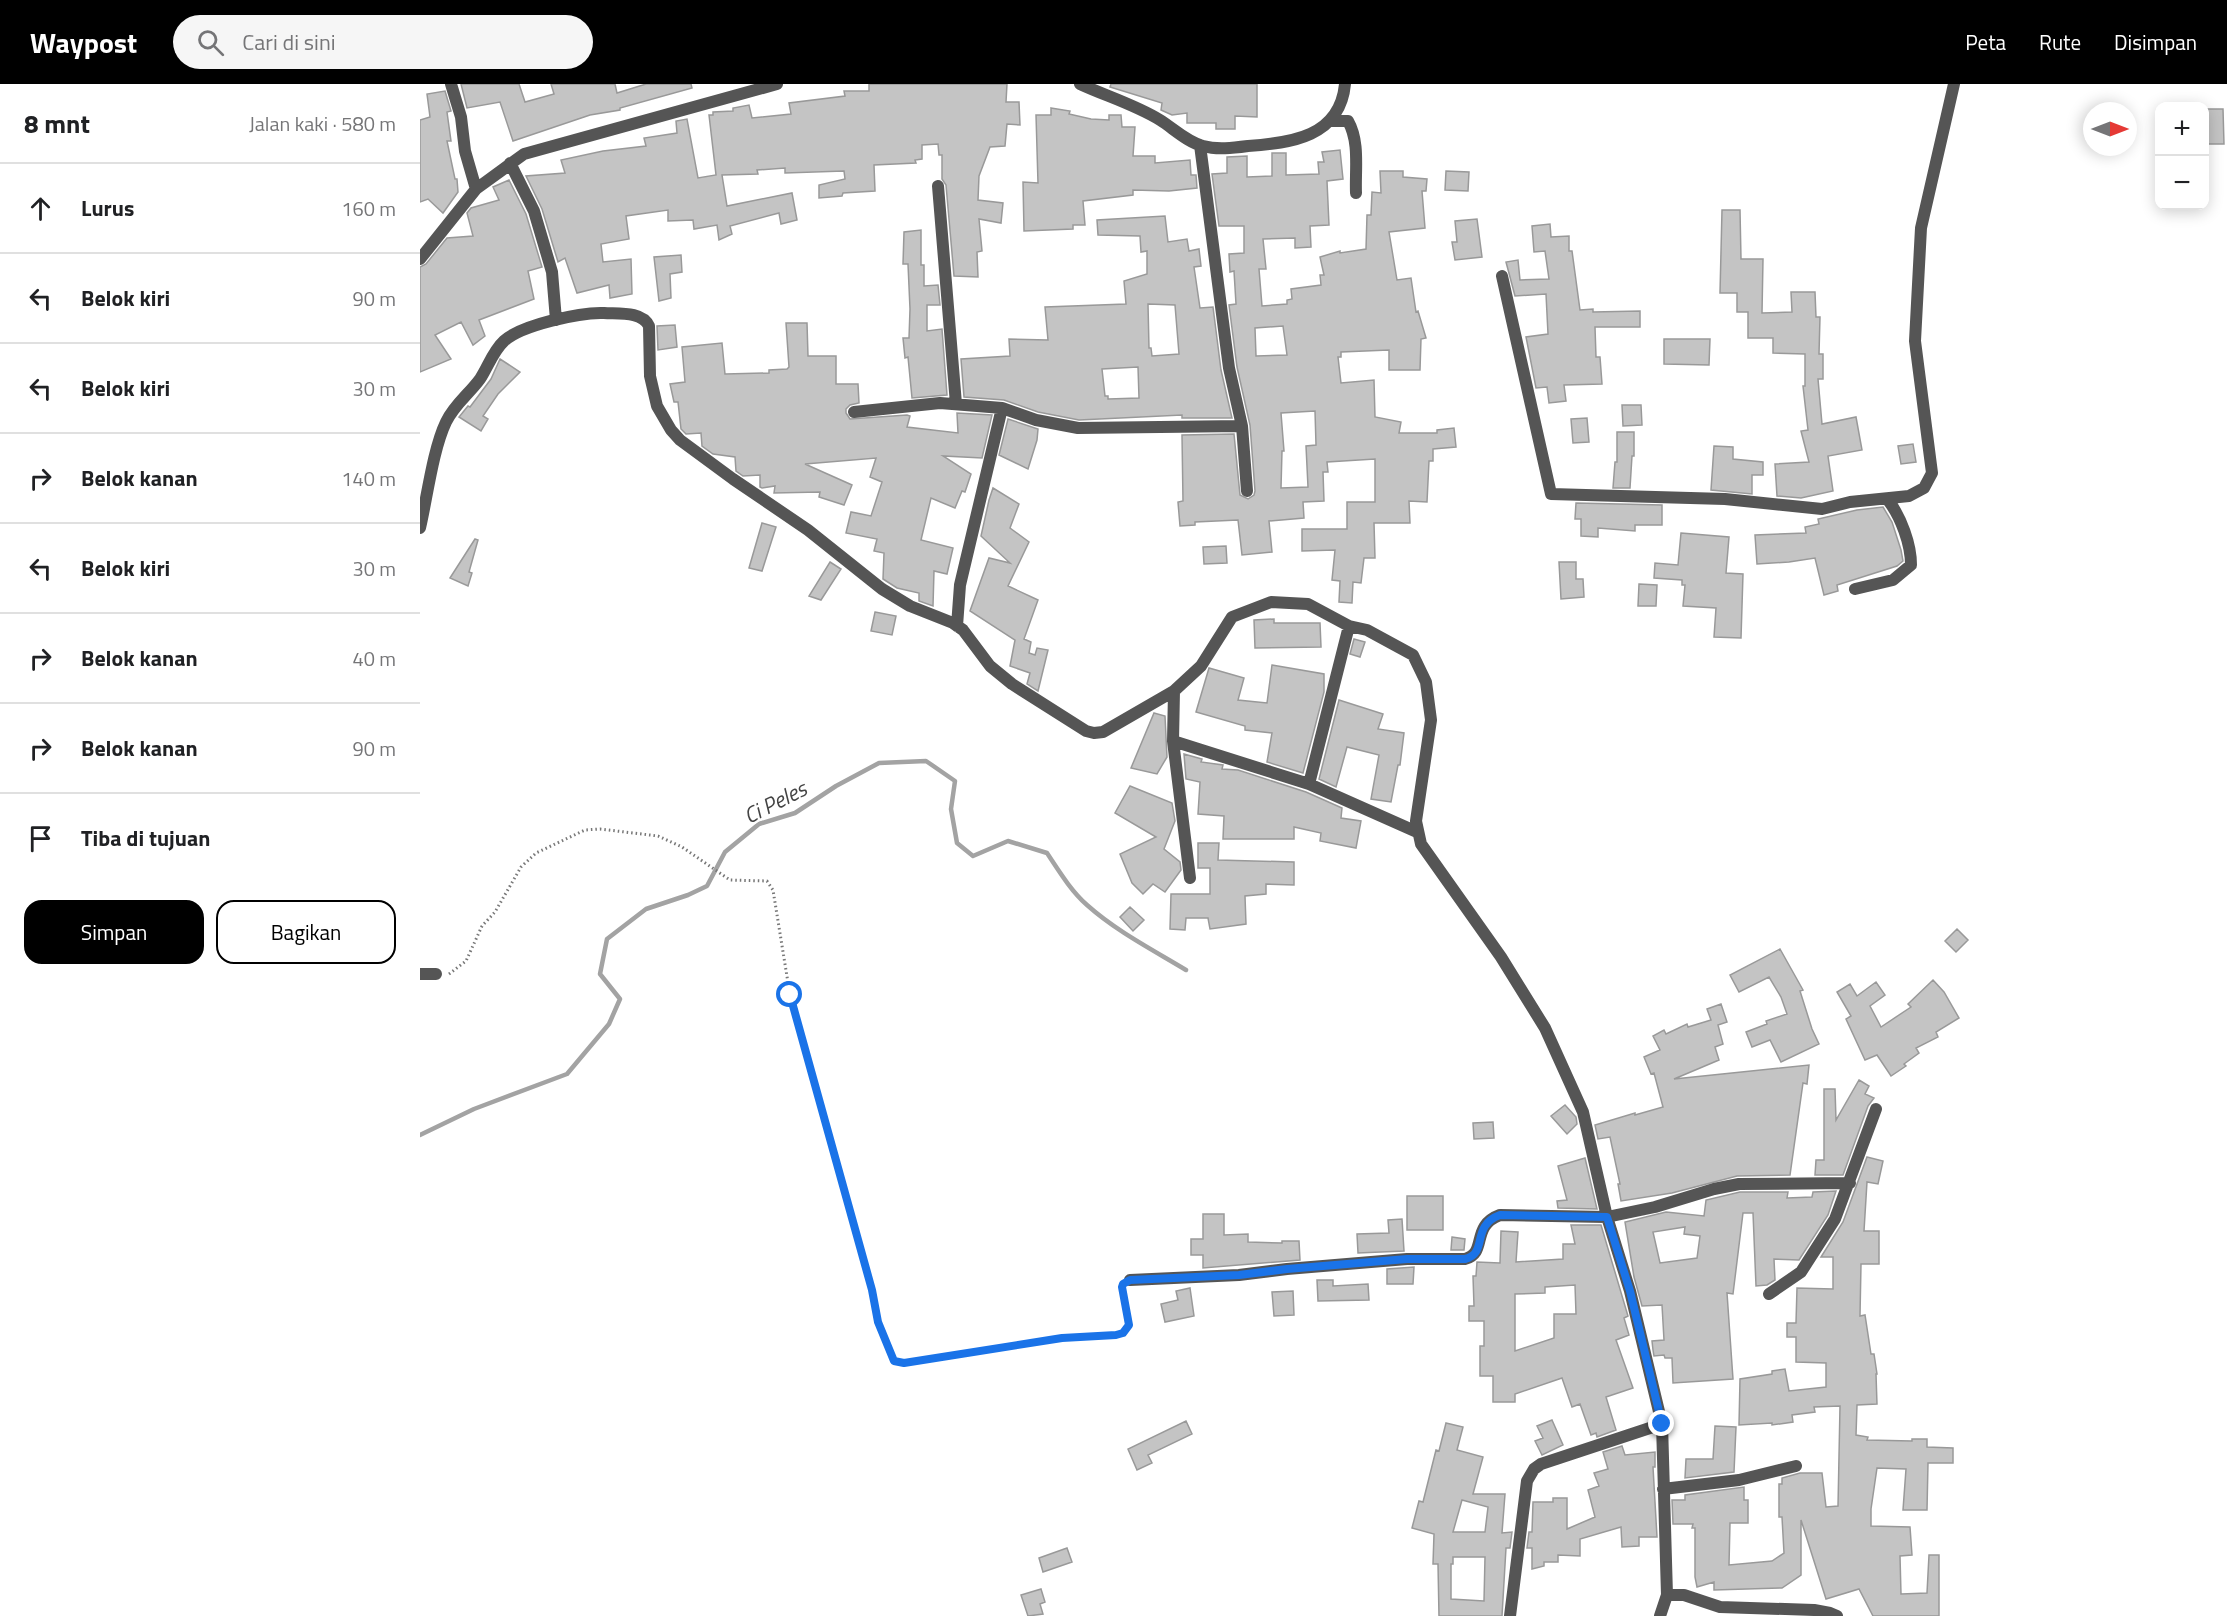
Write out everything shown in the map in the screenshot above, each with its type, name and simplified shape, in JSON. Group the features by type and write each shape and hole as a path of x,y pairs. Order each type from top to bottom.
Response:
{"street":[{"path":"451,84 461,117 465,151 476,189"},
{"path":"420,259 476,189 510,163 531,152 777,84"},
{"path":"1080,84 1159,119 1200,146 1214,148 1302,139 1329,121 1340,107 1345,84"},
{"path":"1502,276 1551,494 1725,499 1822,509 1850,502 1888,500 1909,496 1924,488 1932,473 1915,341 1921,228 1954,84"},
{"path":"1329,121 1348,121 1353,130 1356,193"},
{"path":"1200,146 1229,368 1242,426 1247,491"},
{"path":"510,163 534,211 552,272 556,320"},
{"path":"938,186 956,404"},
{"path":"420,528 446,423 458,404 480,379 502,343 511,335 556,320 594,312 642,318 649,326 650,375 657,406 671,430 680,440 808,530 882,589 910,606 957,626 972,641 990,666 1012,684 1086,731 1103,732 1174,691 1201,666 1232,616 1271,602 1308,604 1349,626 1366,630 1413,655 1426,682 1431,720 1416,821 1421,844 1501,957 1545,1028 1583,1112 1607,1217 1630,1291 1662,1424 1667,1595 1660,1616"},
{"path":"854,412 940,403 1002,408 1036,420 1078,428 1242,426"},
{"path":"957,626 960,585 1002,408"},
{"path":"1855,589 1893,580 1911,565 1907,537 1888,500"},
{"path":"1309,784 1349,626"},
{"path":"1174,691 1173,741 1190,878"},
{"path":"1173,741 1309,784 1417,832"},
{"path":"420,974 436,974"},
{"path":"1769,1294 1801,1272 1835,1219 1876,1109"},
{"path":"1130,1280 1239,1275 1407,1259 1465,1259 1476,1253 1482,1228 1486,1222 1500,1215 1607,1217 1655,1207 1739,1184 1850,1183"},
{"path":"1510,1616 1527,1481 1534,1469 1541,1464 1662,1424"},
{"path":"1663,1489 1739,1480 1796,1466"},
{"path":"1667,1595 1684,1595 1720,1607 1805,1609 1830,1612 1837,1616"}],"path":[{"path":"436,974 450,974 466,961 482,926 495,912 521,867 536,854 585,830 600,829 658,836 682,847 727,879 767,881 772,890 792,1002 872,1290 878,1322 894,1361 904,1363 1062,1338 1123,1333 1129,1325 1122,1287 1130,1280"}],"building":[{"path":"461,84 519,84 525,102 554,94 551,84 615,84 617,93 646,84 691,84 692,88 620,108 620,110 590,115 513,141 500,102 467,108"},
{"path":"869,84 1007,84 1006,102 1019,102 1020,125 1007,124 1005,146 990,147 979,176 978,200 1003,203 1001,223 979,219 982,251 977,252 978,277 954,276 946,185 942,179 942,155 939,155 938,144 922,145 922,159 915,160 916,163 874,165 875,191 843,193 842,196 819,198 819,185 845,179 844,171 785,173 785,168 757,170 758,174 722,175 727,206 792,193 797,220 781,224 779,213 730,226 732,234 719,240 717,225 694,229 693,220 668,221 668,210 626,216 629,239 601,244 603,262 631,259 632,294 610,298 609,285 577,293 565,258 558,262 542,209 526,176 565,173 561,160 603,151 646,146 644,138 677,133 676,121 687,119 698,178 716,175 709,115 713,115 713,112 733,111 733,108 749,105 752,118 791,114 789,103 845,96 844,91 869,91"},
{"path":"1111,84 1257,84 1257,117 1235,116 1235,129 1216,129 1216,123 1187,123 1187,113 1172,115 1161,110 1162,103 1110,87"},
{"path":"445,91 451,111 447,112 451,141 447,141 458,192 443,213 428,199 420,202 420,120 430,117 427,94"},
{"path":"1051,108 1070,111 1069,114 1091,119 1109,120 1109,115 1121,115 1122,127 1135,127 1133,156 1155,156 1155,163 1190,160 1191,175 1196,175 1197,188 1169,191 1133,190 1133,195 1083,201 1085,225 1073,225 1073,229 1024,231 1023,182 1038,183 1036,115 1051,115"},
{"path":"2209,109 2223,109 2224,144 2209,144"},
{"path":"1340,150 1343,179 1327,181 1329,225 1310,226 1311,247 1295,248 1295,238 1263,239 1266,269 1259,269 1262,306 1287,304 1287,300 1292,299 1291,289 1321,285 1320,275 1324,275 1320,257 1340,251 1340,253 1366,249 1367,215 1371,215 1372,192 1381,193 1380,171 1403,171 1403,177 1427,179 1426,191 1422,191 1425,228 1389,232 1397,280 1411,278 1416,312 1418,311 1426,338 1421,339 1420,370 1389,370 1389,350 1341,352 1341,357 1338,357 1341,383 1374,380 1375,417 1401,422 1399,433 1437,433 1437,430 1454,428 1456,447 1433,449 1433,461 1429,461 1427,502 1409,501 1410,523 1374,523 1375,558 1364,558 1361,583 1353,582 1352,603 1339,602 1340,581 1332,580 1335,550 1302,551 1302,529 1347,529 1347,502 1375,502 1375,459 1327,462 1328,472 1323,472 1324,501 1303,502 1304,518 1269,521 1272,552 1242,555 1238,520 1195,522 1195,525 1180,526 1178,502 1183,501 1182,435 1234,434 1240,495 1248,499 1254,495 1255,491 1250,425 1237,367 1229,305 1236,304 1234,271 1230,272 1229,254 1244,253 1244,226 1219,226 1212,174 1227,173 1227,157 1247,156 1247,177 1272,176 1272,153 1286,153 1286,175 1319,174 1318,162 1324,162 1322,152","holes":["1283,326 1287,355 1256,356 1255,328","1315,411 1316,445 1306,446 1308,487 1281,488 1282,451 1284,451 1281,413"]},
{"path":"1446,171 1469,172 1468,191 1445,190"},
{"path":"509,180 526,214 542,267 528,271 534,299 479,320 485,336 473,345 461,322 435,335 451,359 420,372 420,267 426,264 447,238 473,236 467,213 471,208 499,200 493,187"},
{"path":"1722,210 1740,210 1741,259 1763,259 1762,313 1792,312 1791,292 1815,292 1816,317 1820,317 1819,354 1823,354 1823,379 1818,379 1822,424 1856,417 1862,450 1828,456 1833,491 1801,498 1777,496 1775,464 1809,462 1801,431 1808,430 1803,386 1805,386 1805,354 1773,353 1773,338 1748,338 1748,312 1737,312 1737,293 1720,293"},
{"path":"1165,216 1168,242 1187,239 1189,251 1199,249 1201,266 1194,267 1200,308 1213,307 1221,370 1232,418 1182,418 1182,415 1079,420 1038,412 1004,400 964,397 961,359 1010,356 1009,339 1048,340 1045,307 1126,304 1124,281 1147,274 1147,251 1141,252 1140,236 1098,235 1097,220","holes":["1148,304 1175,305 1179,354 1152,356 1151,348 1149,348","1138,367 1139,398 1108,399 1108,396 1105,396 1102,369"]},
{"path":"1477,219 1482,257 1455,260 1452,242 1457,242 1455,221"},
{"path":"1550,224 1551,237 1569,236 1569,251 1572,251 1580,310 1640,311 1640,327 1595,327 1596,357 1600,357 1602,384 1564,385 1566,401 1549,403 1547,387 1536,388 1526,337 1548,334 1546,294 1515,296 1506,262 1518,260 1520,280 1549,279 1545,251 1534,252 1532,226"},
{"path":"921,230 921,265 924,265 924,286 938,285 940,305 927,305 927,331 942,329 947,395 912,398 908,357 905,358 903,338 909,338 910,309 908,264 903,264 904,232"},
{"path":"681,255 682,272 670,274 671,298 659,301 654,257"},
{"path":"786,323 807,323 808,356 836,356 836,384 858,384 859,403 850,405 846,409 850,419 907,415 910,416 907,427 958,433 957,413 992,415 982,458 943,456 971,474 965,492 962,491 955,508 931,498 921,540 953,548 947,574 934,571 933,606 919,601 919,593 897,588 883,579 884,553 874,551 877,539 846,533 851,512 871,516 882,482 870,477 876,458 805,464 852,485 844,505 819,497 820,492 774,493 775,486 762,488 760,487 760,475 743,476 736,471 735,457 713,454 702,446 701,433 686,434 681,429 678,402 674,402 670,384 685,382 682,347 722,343 725,374 769,373 769,370 787,369 789,367"},
{"path":"675,325 677,347 658,350 657,326"},
{"path":"1664,339 1710,339 1709,365 1664,364"},
{"path":"500,359 520,372 498,394 483,416 488,419 481,431 459,417 468,406 470,407 491,379"},
{"path":"1622,405 1641,405 1642,425 1623,426"},
{"path":"1587,418 1589,442 1573,443 1571,419"},
{"path":"1008,419 1038,429 1028,469 999,455"},
{"path":"1617,432 1634,432 1630,488 1613,488 1615,462 1617,462"},
{"path":"1913,444 1916,462 1901,464 1898,446"},
{"path":"1714,446 1733,447 1733,459 1763,462 1763,475 1752,475 1752,494 1711,490"},
{"path":"993,488 1019,504 1010,528 1029,542 1008,586 1038,600 1024,639 1031,642 1029,653 1035,655 1037,648 1048,650 1038,691 1027,684 1030,673 1010,666 1015,640 970,611 989,558 1010,563 981,536"},
{"path":"1576,503 1662,505 1662,525 1635,525 1635,531 1598,528 1598,537 1581,536 1581,519 1575,519"},
{"path":"1883,507 1892,522 1901,550 1903,561 1897,566 1837,585 1838,591 1824,595 1815,558 1757,564 1755,535 1806,533 1805,527 1819,524 1818,519"},
{"path":"762,523 776,527 762,571 749,568"},
{"path":"1681,533 1729,537 1726,573 1743,574 1741,638 1714,637 1716,608 1683,606 1685,585 1682,585 1682,580 1654,578 1655,563 1678,565"},
{"path":"475,539 478,540 469,572 472,573 468,586 450,578"},
{"path":"1226,546 1227,563 1204,564 1203,547"},
{"path":"830,562 841,569 821,600 809,596"},
{"path":"1559,562 1576,562 1576,579 1583,579 1584,597 1561,599"},
{"path":"1639,584 1657,585 1656,606 1638,606"},
{"path":"875,612 896,616 892,635 871,631"},
{"path":"1274,619 1274,623 1320,623 1321,647 1255,648 1254,620"},
{"path":"1354,639 1365,642 1360,657 1350,654"},
{"path":"1272,665 1324,674 1324,692 1303,773 1267,762 1272,733 1245,730 1245,726 1196,712 1209,668 1244,678 1238,700 1267,703"},
{"path":"1339,700 1383,714 1378,729 1404,733 1400,765 1398,765 1391,802 1371,799 1379,755 1347,747 1336,787 1319,779"},
{"path":"1154,713 1165,716 1167,757 1157,774 1131,768"},
{"path":"1184,754 1202,759 1201,762 1223,765 1222,769 1238,770 1306,792 1342,808 1341,818 1361,821 1356,848 1320,841 1321,833 1294,827 1294,839 1223,839 1224,816 1198,814 1200,782 1186,779"},
{"path":"1130,786 1172,803 1175,821 1164,849 1180,862 1181,870 1165,892 1153,884 1143,894 1132,883 1120,854 1156,837 1115,813"},
{"path":"1198,843 1219,843 1218,860 1294,862 1294,885 1266,884 1266,894 1245,896 1246,924 1210,929 1208,918 1186,918 1185,930 1170,929 1171,894 1210,894 1210,868 1198,868"},
{"path":"1130,907 1144,920 1133,931 1120,917"},
{"path":"1957,929 1968,940 1956,952 1945,941"},
{"path":"1780,949 1803,990 1800,991 1819,1044 1781,1062 1770,1040 1752,1047 1746,1032 1767,1024 1766,1021 1787,1014 1781,997 1769,977 1739,992 1730,975"},
{"path":"1933,980 1944,992 1959,1018 1936,1032 1938,1037 1916,1048 1919,1053 1891,1076 1877,1055 1865,1060 1846,1019 1851,1016 1837,992 1850,984 1857,996 1876,982 1885,995 1870,1006 1881,1027 1911,1007 1908,1004"},
{"path":"1721,1004 1727,1022 1718,1025 1723,1044 1715,1047 1719,1060 1674,1079 1809,1065 1807,1084 1803,1083 1790,1175 1737,1176 1672,1193 1621,1201 1618,1184 1620,1184 1610,1137 1598,1139 1595,1125 1663,1107 1654,1073 1651,1074 1644,1057 1660,1050 1653,1036 1664,1030 1666,1034 1687,1024 1688,1027 1711,1020 1707,1009"},
{"path":"1859,1080 1869,1086 1865,1094 1874,1098 1868,1106 1843,1175 1815,1175 1816,1160 1824,1160 1824,1089 1835,1089 1836,1120"},
{"path":"1565,1105 1576,1117 1577,1124 1567,1134 1551,1116"},
{"path":"1493,1122 1494,1138 1474,1139 1473,1123"},
{"path":"1867,1157 1883,1161 1878,1184 1867,1182 1864,1231 1879,1231 1879,1264 1861,1264 1860,1316 1865,1315 1871,1354 1874,1354 1877,1404 1857,1405 1856,1435 1868,1437 1867,1440 1927,1439 1927,1447 1953,1448 1953,1463 1928,1463 1927,1510 1903,1510 1906,1469 1877,1468 1871,1509 1871,1526 1910,1527 1912,1555 1900,1556 1901,1594 1927,1593 1929,1555 1939,1555 1939,1616 1873,1616 1859,1589 1826,1599 1801,1520 1801,1575 1782,1588 1714,1590 1714,1582 1697,1587 1695,1528 1692,1528 1693,1524 1673,1524 1672,1500 1685,1500 1685,1495 1744,1487 1744,1500 1748,1500 1748,1523 1730,1523 1729,1565 1772,1561 1784,1553 1782,1517 1779,1517 1779,1484 1782,1484 1782,1478 1800,1473 1822,1473 1826,1507 1838,1506 1840,1406 1814,1407 1815,1412 1792,1415 1793,1422 1772,1425 1772,1423 1739,1425 1740,1379 1772,1374 1772,1371 1785,1369 1789,1391 1826,1387 1826,1363 1796,1362 1796,1337 1787,1337 1787,1323 1796,1323 1797,1288 1833,1289 1833,1257 1821,1257 1843,1222"},
{"path":"1585,1158 1597,1209 1558,1208 1557,1201 1567,1200 1558,1166"},
{"path":"1836,1191 1828,1215 1799,1260 1774,1259 1775,1280 1767,1285 1756,1286 1753,1213 1743,1213 1733,1294 1727,1293 1733,1379 1673,1383 1672,1358 1665,1358 1664,1355 1654,1356 1653,1350 1652,1341 1664,1340 1662,1305 1642,1306 1634,1277 1625,1222 1666,1212 1704,1216 1706,1200 1740,1192 1788,1192 1787,1198 1812,1197 1813,1192","holes":["1685,1227 1684,1234 1700,1236 1697,1258 1660,1263 1653,1232"]},
{"path":"1407,1196 1443,1196 1443,1230 1407,1230"},
{"path":"1203,1214 1224,1214 1224,1235 1248,1234 1248,1242 1299,1241 1300,1260 1203,1268 1203,1255 1191,1255 1191,1239 1203,1239"},
{"path":"1402,1219 1404,1251 1358,1253 1357,1234 1389,1233 1388,1220"},
{"path":"1571,1225 1601,1225 1628,1316 1624,1318 1629,1335 1616,1340 1633,1388 1606,1397 1616,1430 1597,1437 1596,1433 1591,1435 1580,1404 1572,1407 1562,1378 1515,1394 1515,1402 1493,1402 1493,1376 1480,1376 1480,1346 1484,1346 1484,1321 1469,1321 1469,1306 1474,1306 1473,1276 1476,1276 1477,1262 1500,1263 1501,1231 1518,1232 1516,1262 1563,1259 1563,1244 1575,1244","holes":["1575,1285 1576,1314 1554,1314 1554,1338 1515,1351 1515,1294 1545,1293 1545,1287"]},
{"path":"1452,1237 1465,1239 1464,1250 1451,1250"},
{"path":"1414,1267 1413,1284 1387,1284 1387,1269"},
{"path":"1317,1280 1333,1280 1333,1286 1368,1284 1369,1300 1318,1301"},
{"path":"1190,1288 1194,1316 1165,1322 1161,1304 1178,1300 1176,1291"},
{"path":"1293,1291 1294,1315 1274,1316 1272,1292"},
{"path":"1552,1420 1563,1445 1542,1455 1535,1441 1543,1438 1537,1426"},
{"path":"1186,1421 1192,1434 1148,1455 1152,1463 1137,1470 1128,1449"},
{"path":"1446,1423 1463,1427 1457,1450 1483,1457 1473,1494 1505,1494 1502,1533 1512,1532 1510,1548 1506,1548 1502,1616 1439,1616 1438,1564 1433,1564 1434,1534 1412,1528 1419,1501 1423,1502 1436,1450 1439,1451","holes":["1462,1500 1488,1507 1485,1532 1453,1532","1453,1557 1485,1557 1484,1601 1451,1599"]},
{"path":"1715,1426 1736,1427 1734,1472 1685,1478 1686,1459 1713,1459"},
{"path":"1622,1446 1625,1455 1655,1452 1655,1467 1653,1467 1657,1537 1639,1537 1639,1546 1622,1547 1621,1527 1580,1539 1580,1556 1558,1555 1558,1562 1544,1562 1544,1566 1532,1569 1532,1548 1527,1548 1529,1532 1532,1532 1533,1502 1553,1502 1553,1498 1567,1498 1567,1529 1595,1517 1588,1490 1599,1486 1594,1473 1608,1469 1603,1452"},
{"path":"1067,1548 1072,1562 1043,1572 1039,1558"},
{"path":"1041,1589 1045,1602 1040,1604 1043,1614 1028,1616 1021,1595"}],"waterway":[{"name":"Ci Peles","path":"420,1135 474,1109 567,1074 609,1024 620,999 600,974 607,939 646,909 707,886 725,852 759,824 795,813 836,786 879,763 926,761 955,781 951,809 957,843 973,856 1008,841 1047,853 1070,887 1087,905 1122,932 1186,970"}],"route":[{"path":"790,995 872,1290 878,1322 891,1357 898,1363 1062,1338 1110,1337 1123,1333 1129,1325 1129,1319 1122,1287 1130,1280 1239,1275 1407,1259 1465,1259 1476,1253 1482,1228 1486,1222 1500,1215 1607,1217 1630,1291 1662,1424"}]}
